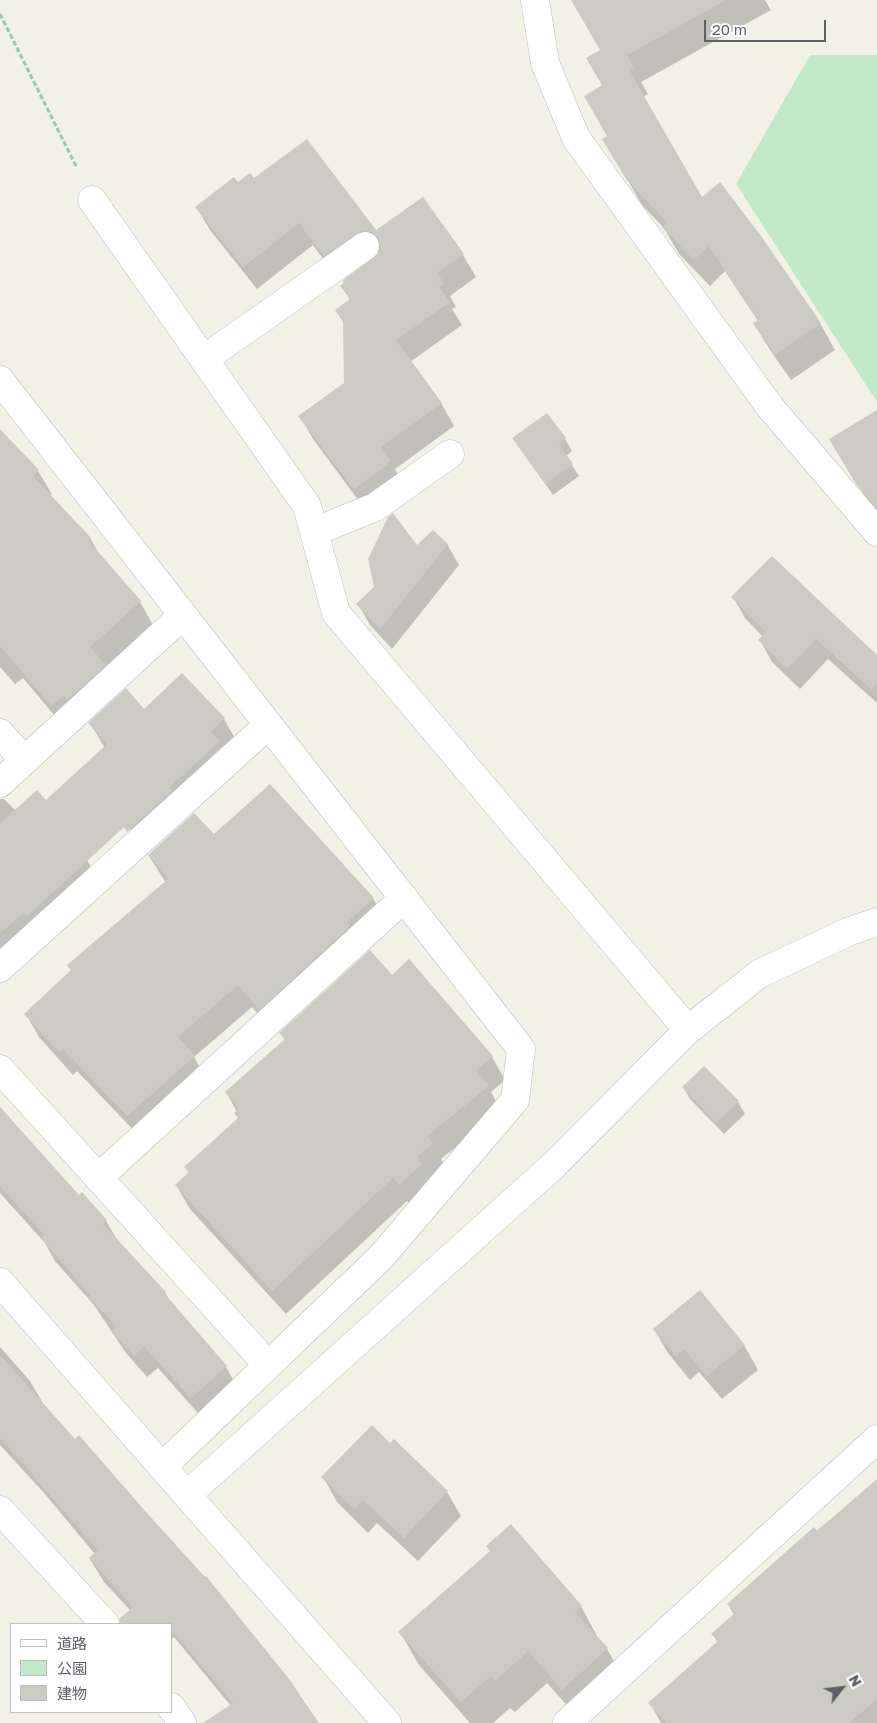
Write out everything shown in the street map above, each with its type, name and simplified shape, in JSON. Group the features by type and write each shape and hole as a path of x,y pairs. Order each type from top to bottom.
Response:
{"street":[{"path":"535,0 545,63 576,138 770,407 877,532"},
{"path":"92,200 307,506 336,613 688,1030"},
{"path":"204,359 365,246"},
{"path":"0,380 521,1049 515,1100 381,1257 162,1467"},
{"path":"314,532 374,507 450,454"},
{"path":"0,783 183,615"},
{"path":"0,968 268,725"},
{"path":"0,733 24,760"},
{"path":"98,1178 404,898"},
{"path":"187,1495 555,1164 688,1030 760,974 850,931 877,922"},
{"path":"0,1069 268,1365"},
{"path":"0,1282 387,1723"},
{"path":"576,1720 877,1438"},
{"path":"0,1510 104,1623"},
{"path":"172,1708 182,1723"}],"path":[{"path":"0,14 92,200"}],"green space":[{"path":"810,55 877,55 877,402 736,184"}],"building":[{"path":"571,0 726,0 627,55 634,68 629,70 702,197 720,182 761,236 821,323 775,355 753,323 758,320 709,246 694,260 662,227 667,222 626,179 602,139 607,136 584,96 602,85 586,58 600,50"},
{"path":"307,139 376,230 423,197 464,254 437,273 444,283 439,287 450,302 396,340 442,403 381,447 391,461 354,490 298,416 344,383 343,322 335,310 350,299 340,286 344,283 342,281 379,253 381,245 378,237 371,232 363,231 324,256 299,223 243,267 195,207 234,177 238,182 250,173 254,178"},
{"path":"877,410 877,508 856,484 829,439"},
{"path":"547,413 566,438 559,444 573,464 545,484 512,438"},
{"path":"0,429 39,470 33,476 91,538 88,540 141,601 90,647 106,665 67,700 63,696 51,706 0,646"},
{"path":"393,513 417,545 433,530 448,544 380,629 356,604 374,587 368,559 388,517"},
{"path":"772,556 877,655 877,684 872,690 816,639 787,669 758,640 766,632 731,597"},
{"path":"182,673 225,718 211,732 220,741 170,787 173,790 127,832 124,827 27,916 24,913 0,933 0,824 37,790 46,800 107,744 88,723 126,688 144,709"},
{"path":"270,784 374,898 347,922 350,926 259,1010 238,985 178,1037 195,1056 127,1116 63,1049 59,1052 24,1014 71,970 67,965 168,879 148,855 194,813 214,834"},
{"path":"370,950 392,975 409,959 493,1056 476,1070 489,1086 427,1136 433,1143 417,1157 422,1164 399,1185 393,1178 272,1291 175,1185 189,1172 184,1167 238,1118 234,1113 239,1109 225,1092 285,1039 279,1033"},
{"path":"704,1066 739,1101 716,1123 682,1087"},
{"path":"0,1107 79,1195 82,1192 107,1220 103,1224 166,1292 164,1293 227,1366 191,1398 144,1346 134,1356 112,1331 116,1326 89,1298 91,1296 41,1238 44,1235 0,1186"},
{"path":"700,1290 745,1345 707,1376 684,1349 676,1356 653,1329"},
{"path":"0,1355 75,1439 79,1435 146,1512 206,1576 289,1679 319,1723 203,1723 233,1703 172,1630 172,1623 120,1623 119,1619 133,1607 89,1558 98,1550 0,1438"},
{"path":"372,1425 390,1443 394,1439 448,1491 404,1538 363,1500 354,1509 321,1477"},
{"path":"877,1479 877,1699 849,1723 666,1723 648,1703 718,1641 711,1634 735,1613 727,1604 814,1527 817,1531"},
{"path":"511,1524 582,1606 575,1612 608,1648 562,1690 528,1651 495,1681 491,1676 461,1702 398,1632 490,1551 486,1546"}]}
